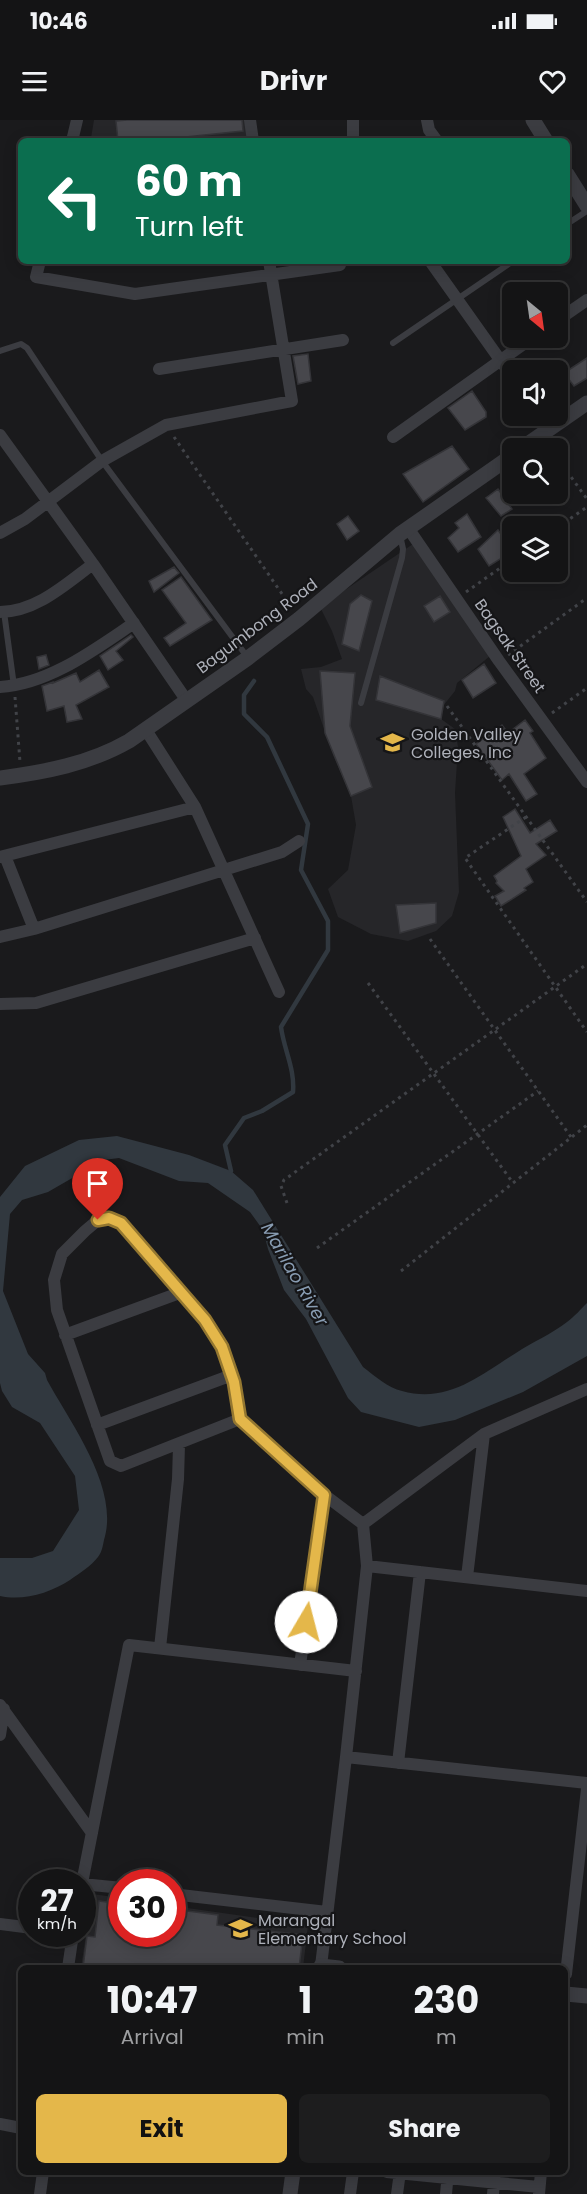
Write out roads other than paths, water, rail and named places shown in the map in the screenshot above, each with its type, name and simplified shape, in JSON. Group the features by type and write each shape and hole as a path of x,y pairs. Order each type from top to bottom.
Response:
{"street":[{"path":"73,138 77,120"},
{"path":"250,120 253,138"},
{"path":"353,120 353,138"},
{"path":"428,120 429,130 435,138"},
{"path":"533,120 544,138"},
{"path":"570,179 587,208"},
{"path":"39,264 36,277 135,294 340,265"},
{"path":"0,533 25,519 102,461 166,425 292,401 269,264"},
{"path":"432,264 502,363"},
{"path":"568,313 587,300"},
{"path":"159,369 343,340"},
{"path":"393,437 517,348"},
{"path":"537,438 587,403"},
{"path":"0,435 188,701"},
{"name":"Bagumbong Road","path":"0,777 59,768 97,757 146,730 299,620 404,531 502,463"},
{"name":"Bagsak Street","path":"404,531 457,598 499,661 587,782"},
{"path":"2,612 27,607 50,596 93,564"},
{"path":"0,687 14,686 59,669 85,656 134,623"},
{"path":"146,730 195,807 279,993"},
{"path":"34,929 3,856 195,807"},
{"path":"0,937 34,929 282,852 299,841"},
{"path":"0,1004 36,1003 255,938"},
{"path":"240,1419 121,1466 110,1461 57,1310 54,1280 62,1254 98,1220 109,1218 121,1223 205,1320 222,1347 232,1375 240,1419 324,1495 363,1524 367,1566 321,1965"},
{"path":"65,1335 182,1292"},
{"path":"97,1425 232,1375"},
{"path":"363,1524 484,1434 587,1389"},
{"path":"466,1577 484,1434"},
{"path":"160,1648 178,1479 178,1444"},
{"path":"300,1665 324,1495"},
{"path":"367,1566 587,1591"},
{"path":"398,1762 420,1572"},
{"path":"85,1869 129,1645 356,1671"},
{"path":"2,1707 92,1833"},
{"path":"0,1735 2,1707"},
{"path":"346,1757 587,1783"},
{"path":"567,1965 587,1789"},
{"path":"186,1896 327,1912"},
{"path":"0,1924 18,1926"},
{"path":"69,1965 71,1947"},
{"path":"568,1994 587,1996"},
{"path":"0,2124 18,2127"},
{"path":"40,2194 43,2175"},
{"path":"290,2194 293,2175"},
{"path":"350,2194 353,2175"},
{"path":"398,2194 400,2175"},
{"path":"446,2194 448,2175 539,2191 541,2175"}],"lane":[{"path":"570,222 587,208"},
{"path":"393,343 509,264"},
{"path":"0,351 21,344 27,348 102,461 248,658"},
{"path":"361,703 402,558 404,531"},
{"path":"2,612 14,686"}],"water":[{"name":"Marilao River","path":"117,1136 189,1155 231,1171 253,1190 363,1367 392,1387 419,1394 434,1394 463,1385 561,1326 587,1303 587,1356 523,1392 455,1420 419,1427 361,1412 348,1398 306,1319 284,1290 263,1230 250,1212 208,1183 179,1181 119,1158 88,1162 74,1177 48,1192 22,1200 10,1214 3,1291 28,1354 45,1373 80,1436 99,1478 105,1499 107,1520 103,1544 99,1555 92,1563 62,1585 27,1597 0,1596 0,1558 32,1558 53,1551 79,1510 75,1476 40,1423 12,1407 2,1391 0,1383 0,1197 25,1166 79,1140"}],"waterway":[{"path":"231,1171 225,1145 244,1118 262,1111 293,1092 291,1067 281,1027 328,950 328,921 301,870 308,824 267,737 244,714 244,695 254,681"}],"place":[{"name":"Golden Valley Colleges, Inc","path":"393,743"},
{"name":"Marangal Elementary School","path":"240,1929"}]}
